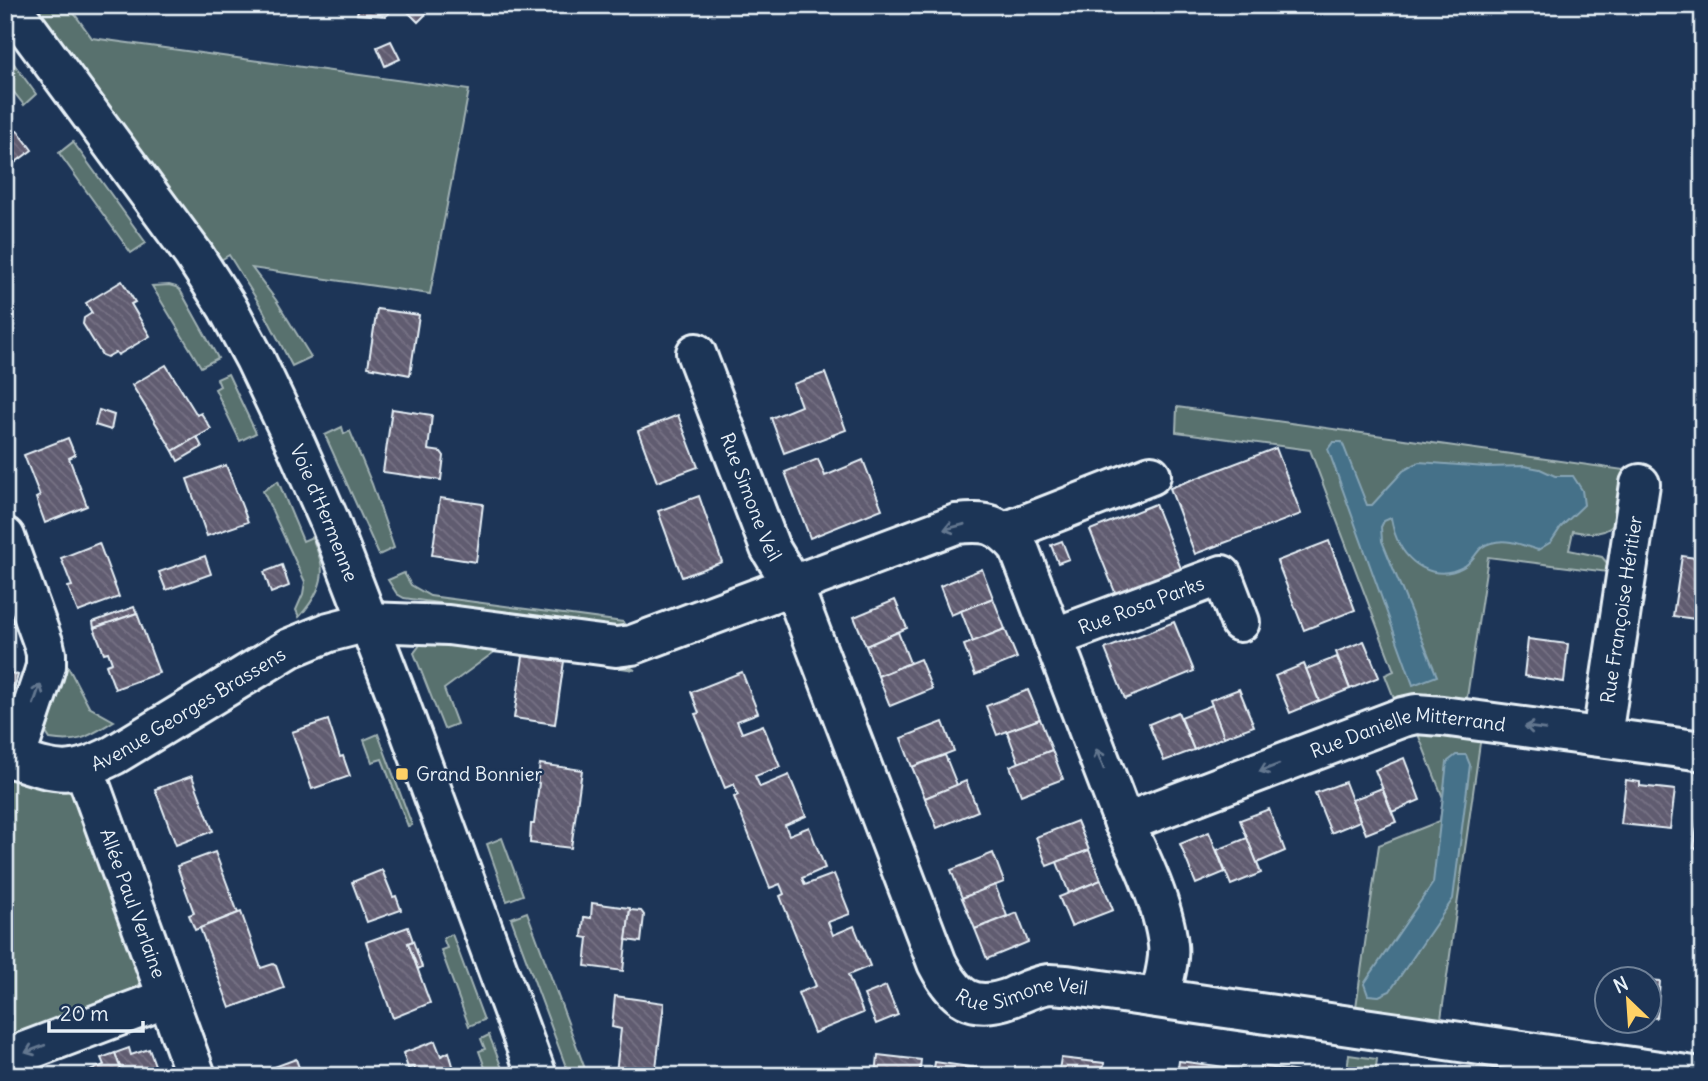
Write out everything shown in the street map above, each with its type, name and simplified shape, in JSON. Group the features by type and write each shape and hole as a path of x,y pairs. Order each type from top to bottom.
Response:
{"street":[{"name":"Voie d'Hermenne","path":"10,5 193,254 227,307 255,359 317,492 537,1076"},
{"name":"Rue Simone Veil","path":"696,353 770,548 793,586 937,963 950,986 959,995 975,1002 990,1003 1048,984 1067,985 1693,1076"},
{"path":"1005,532 1151,475"},
{"name":"Rue Françoise Héritier","path":"1602,736 1640,484"},
{"path":"793,586 957,524 976,522 993,526 1005,532 1018,546 1159,907 1168,946 1160,998"},
{"path":"5,537 46,654 43,676 10,757"},
{"name":"Rue Rosa Parks","path":"1053,638 1222,575 1240,622"},
{"name":"Avenue Georges Brassens","path":"10,757 50,770 67,772 84,768 114,755 290,648 329,632 368,622 448,625 616,648 632,645 793,586"},
{"name":"Rue Danielle Mitterrand","path":"1124,823 1416,714 1703,751"},
{"name":"Allée Paul Verlaine","path":"84,768 196,1076"},
{"path":"5,1059 167,998"}],"green space":[{"path":"27,5 68,5 92,38 469,90 430,294 252,268 276,300 311,357 292,366 262,308 229,255 216,263"},
{"path":"9,57 36,94 24,105 5,81 5,60"},
{"path":"73,142 146,243 131,253 59,153"},
{"path":"169,285 180,290 218,358 201,367 152,286"},
{"path":"228,374 256,433 240,441 215,389 220,386 217,379"},
{"path":"1177,407 1631,471 1618,519 1602,532 1573,531 1569,550 1602,557 1613,570 1608,572 1488,557 1465,711 1407,707 1402,696 1394,698 1385,675 1394,671 1310,450 1176,432"},
{"path":"342,427 344,434 350,431 394,548 379,555 325,435"},
{"path":"278,481 303,541 312,537 322,567 317,590 299,617 296,610 305,582 263,491"},
{"path":"404,573 411,585 430,596 623,622 625,626 595,626 404,598 397,594 388,580"},
{"path":"427,641 620,661 635,670 497,650 444,689 457,724 444,729 414,653"},
{"path":"65,661 89,707 114,721 91,735 77,739 50,739 46,733"},
{"path":"1416,729 1481,736 1440,1026 1355,1014 1379,845 1440,821 1443,798"},
{"path":"378,734 412,825 408,826 382,759 372,762 364,740"},
{"path":"5,770 61,787 74,795 144,969 134,998 120,993 5,1039"},
{"path":"502,838 523,895 507,901 487,844"},
{"path":"527,912 585,1069 569,1075 511,918"},
{"path":"452,934 484,1020 469,1026 441,950 447,948 443,938"},
{"path":"489,1035 505,1076 488,1076 479,1051 485,1049 481,1039"},
{"path":"1349,1055 1377,1059 1375,1076 1346,1076"}],"water":[{"path":"1333,442 1342,442 1367,505 1372,505 1403,471 1419,462 1486,467 1524,466 1555,476 1573,476 1582,490 1584,505 1561,527 1551,542 1538,550 1509,542 1491,543 1482,547 1463,567 1442,573 1431,571 1413,561 1400,544 1391,518 1384,521 1381,527 1382,541 1437,676 1413,685 1328,449"},
{"path":"1456,755 1466,755 1470,765 1453,899 1390,991 1379,996 1368,995 1364,984 1433,883 1447,762"}],"building":[{"path":"359,5 397,5 386,16 357,14"},
{"path":"401,5 435,5 418,22"},
{"path":"391,41 400,59 385,66 377,47"},
{"path":"5,119 32,150 5,170"},
{"path":"122,281 135,302 131,304 150,336 118,355 116,352 107,357 102,355 83,324 84,318 92,313 86,303"},
{"path":"377,309 419,315 410,375 368,367"},
{"path":"166,365 197,415 201,413 211,429 173,451 132,385"},
{"path":"825,373 846,430 784,453 771,418 801,406 793,384"},
{"path":"392,409 432,415 428,450 441,452 444,456 441,480 383,472"},
{"path":"99,410 114,415 111,430 95,425"},
{"path":"678,415 698,467 657,482 638,431"},
{"path":"197,437 202,447 178,461 173,451"},
{"path":"68,438 75,455 69,458 87,506 45,523 36,498 40,496 24,455"},
{"path":"1276,448 1301,514 1195,554 1170,488"},
{"path":"818,459 825,476 863,460 882,509 810,538 785,472"},
{"path":"226,465 248,522 207,536 187,479"},
{"path":"699,496 722,562 682,577 658,511"},
{"path":"440,498 483,504 476,562 432,555"},
{"path":"1155,504 1182,571 1117,597 1090,530"},
{"path":"1062,541 1069,559 1058,563 1051,545"},
{"path":"1329,541 1355,610 1304,630 1277,561"},
{"path":"99,543 119,597 78,612 61,558"},
{"path":"205,556 211,574 166,590 159,572"},
{"path":"1682,556 1703,559 1703,620 1673,616"},
{"path":"282,565 289,586 271,593 264,572"},
{"path":"982,569 993,598 951,615 940,586"},
{"path":"993,598 1005,629 973,642 961,611"},
{"path":"895,600 907,628 866,646 854,617"},
{"path":"134,607 137,613 94,628 93,622"},
{"path":"137,613 159,673 115,689 106,665 112,663 108,652 104,653 94,628"},
{"path":"1174,622 1194,671 1125,699 1105,649"},
{"path":"1005,629 1017,658 975,675 964,645"},
{"path":"898,632 910,663 878,676 866,646"},
{"path":"1528,639 1568,644 1564,682 1524,676"},
{"path":"1364,641 1379,677 1350,689 1336,652"},
{"path":"523,656 564,661 555,724 514,718"},
{"path":"1337,657 1350,689 1319,701 1306,669"},
{"path":"920,659 932,689 890,706 878,676"},
{"path":"1304,664 1319,701 1290,713 1275,676"},
{"path":"5,671 18,675 10,702 5,700"},
{"path":"742,672 758,713 737,721 742,733 763,725 780,767 755,776 760,787 789,775 806,816 785,825 789,835 809,827 825,868 802,878 805,885 834,874 850,914 828,922 833,935 854,926 870,966 848,975 863,1013 814,1033 798,993 816,986 780,896 784,894 780,884 770,888 734,797 738,795 734,784 725,788 695,714 699,713 691,692"},
{"path":"1239,689 1254,726 1224,737 1210,700"},
{"path":"1028,690 1040,719 997,735 986,706"},
{"path":"1212,705 1224,737 1194,750 1181,717"},
{"path":"1178,712 1194,750 1164,761 1149,724"},
{"path":"1040,719 1052,750 1019,763 1007,731"},
{"path":"328,720 340,757 343,756 350,776 312,789 292,732"},
{"path":"943,722 954,751 912,767 901,738"},
{"path":"1052,750 1063,779 1021,795 1010,766"},
{"path":"945,755 957,785 925,798 912,767"},
{"path":"1404,758 1420,800 1392,812 1375,770"},
{"path":"540,764 582,770 571,848 530,843"},
{"path":"192,776 213,831 176,845 155,789"},
{"path":"1626,780 1640,782 1640,786 1675,790 1670,829 1621,824"},
{"path":"966,781 978,811 937,828 925,798"},
{"path":"1345,782 1360,821 1331,833 1315,793"},
{"path":"1382,788 1396,822 1366,834 1352,800"},
{"path":"1700,804 1703,805 1703,849 1694,848"},
{"path":"1269,809 1285,851 1257,863 1240,820"},
{"path":"1077,821 1089,850 1047,866 1036,837"},
{"path":"1209,832 1225,872 1196,884 1180,844"},
{"path":"1247,838 1261,873 1231,885 1217,850"},
{"path":"1089,850 1101,880 1069,893 1057,862"},
{"path":"215,852 238,913 195,930 189,915 194,913 177,866"},
{"path":"993,853 1004,882 962,898 951,870"},
{"path":"382,870 401,910 367,922 352,882"},
{"path":"1101,880 1113,910 1071,926 1059,897"},
{"path":"995,885 1007,916 975,929 962,898"},
{"path":"592,903 630,908 623,971 585,966 588,938 582,937 584,917 591,918"},
{"path":"630,910 641,911 644,915 641,942 626,940"},
{"path":"241,912 261,968 273,964 276,966 284,988 230,1008 200,928"},
{"path":"1017,913 1028,942 987,959 975,929"},
{"path":"408,927 413,941 408,943 430,1003 393,1018 366,942"},
{"path":"413,941 422,967 418,969 408,943"},
{"path":"886,986 898,1015 876,1024 864,995"},
{"path":"615,996 664,1003 655,1076 616,1073 621,1029 612,1027"},
{"path":"435,1041 441,1056 449,1052 454,1069 458,1067 462,1076 417,1076 414,1067 408,1068 403,1053"},
{"path":"129,1048 131,1055 149,1049 159,1076 123,1076 115,1053"},
{"path":"115,1053 123,1076 88,1076 87,1072 104,1065 101,1058"},
{"path":"878,1055 921,1060 919,1076 876,1076"},
{"path":"1061,1058 1104,1063 1103,1076 1058,1076"},
{"path":"296,1059 302,1076 259,1076 258,1073"},
{"path":"1179,1061 1247,1070 1247,1076 1177,1076"},
{"path":"935,1062 977,1068 976,1076 933,1076"},
{"path":"1260,1066 1325,1076 1259,1076"}],"place":[{"name":"Grand Bonnier","path":"402,774"}]}
